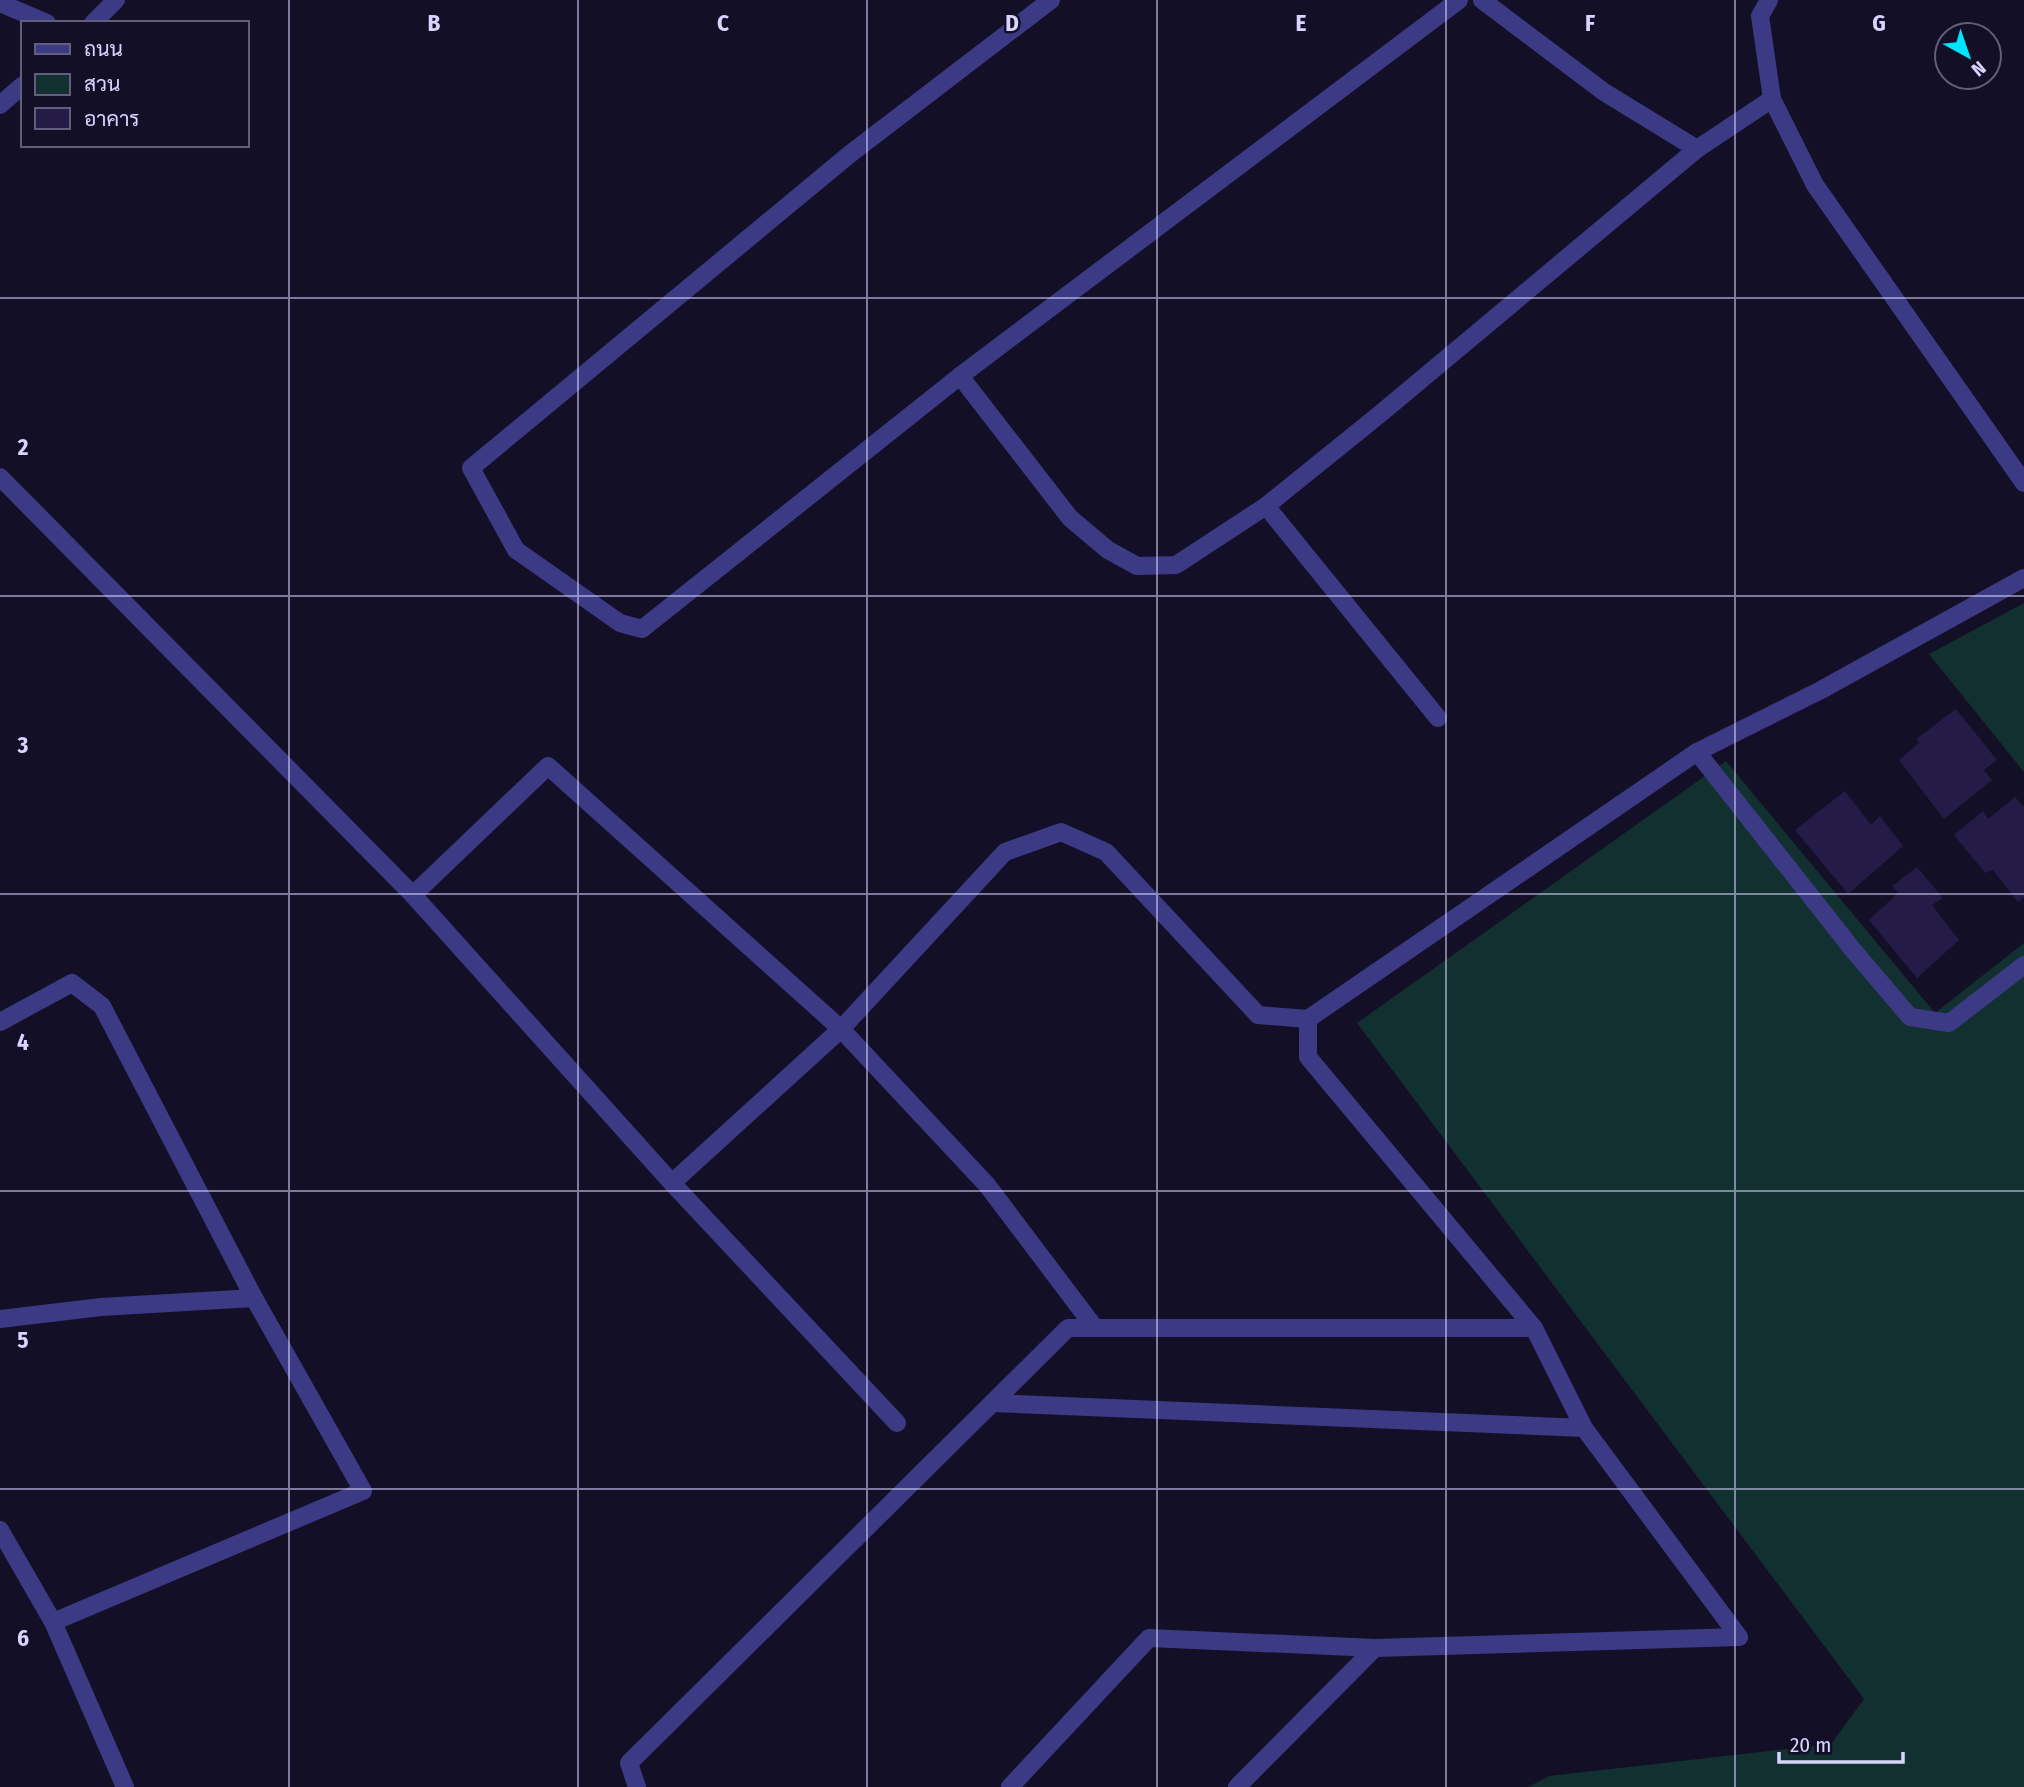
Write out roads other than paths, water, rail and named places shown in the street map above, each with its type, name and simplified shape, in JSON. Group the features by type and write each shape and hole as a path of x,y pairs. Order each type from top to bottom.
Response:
{"street":[{"path":"95,21 116,0"},
{"path":"1051,0 850,154 471,468 516,550 620,623 642,629 960,376 1459,0"},
{"path":"1482,0 1604,92 1697,149"},
{"path":"1769,0 1760,16 1772,99 1815,185 2024,483"},
{"path":"0,3 42,21"},
{"path":"0,105 21,87"},
{"path":"960,376 1070,518 1108,550 1137,566 1176,565 1266,506 1697,149 1772,99"},
{"path":"0,477 412,895 671,1183 897,1423"},
{"path":"1266,506 1438,718"},
{"path":"671,1183 841,1029 1005,852 1060,832 1106,852 1258,1015 1308,1019 1698,752 1821,690 2024,578"},
{"path":"1698,752 1853,950 1910,1017 1949,1023 2024,965"},
{"path":"412,895 548,766 841,1029 986,1185 1094,1328"},
{"path":"0,1022 72,983 102,1006 254,1298 363,1491 53,1622"},
{"path":"1010,1787 1149,1638 1375,1648 1739,1637 1584,1428 1534,1328 1308,1057 1308,1019"},
{"path":"0,1319 101,1307 254,1298"},
{"path":"637,1787 629,1763 1068,1328 1534,1328"},
{"path":"992,1403 1584,1428"},
{"path":"0,1531 53,1622 125,1787"},
{"path":"1237,1787 1375,1648"}]}
